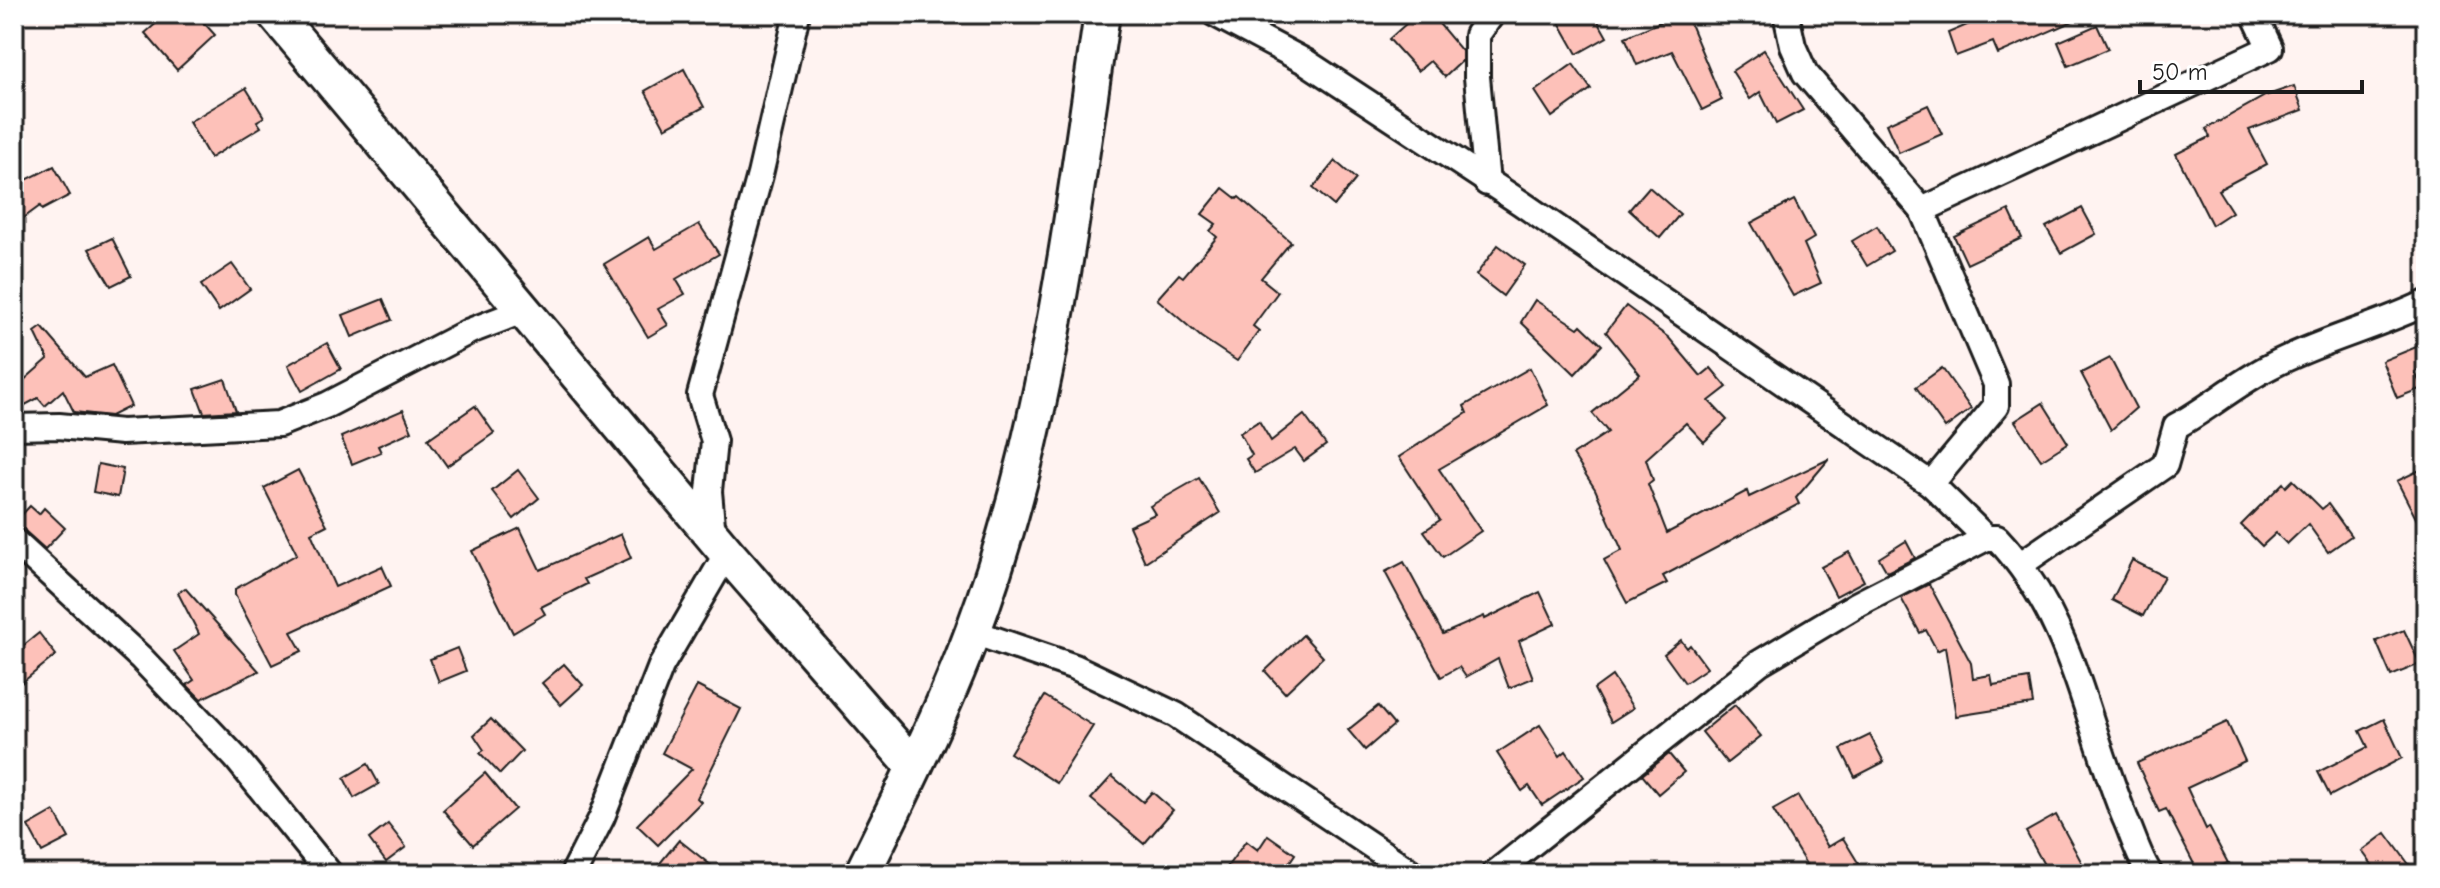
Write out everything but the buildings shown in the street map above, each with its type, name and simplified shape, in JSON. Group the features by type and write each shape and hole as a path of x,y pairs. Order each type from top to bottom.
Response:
{"street":[{"path":"275,14 720,544 913,766"},
{"path":"573,874 602,817 661,666 720,544 709,491 714,441 700,395 760,175 797,14"},
{"path":"862,874 973,632 1005,533 1031,431 1066,260 1102,14"},
{"path":"1215,14 1306,62 1931,484 1986,538"},
{"path":"1487,183 1477,77 1477,35 1492,14"},
{"path":"1786,14 1793,46 1805,73 1922,210 1999,396 1996,406 1979,429 1931,484"},
{"path":"1922,210 2270,48 2254,14"},
{"path":"2021,564 2165,465 2176,426 2205,410 2230,389 2330,339 2426,303"},
{"path":"14,427 59,426 122,432 279,424 327,405 470,331 525,310"},
{"path":"1494,874 1759,663 1856,605 1986,538 1997,538 2021,564 2044,598 2063,639 2111,784 2150,874"},
{"path":"14,541 141,658 236,758 330,874"},
{"path":"973,632 1075,667 1176,715 1322,809 1414,874"}]}
